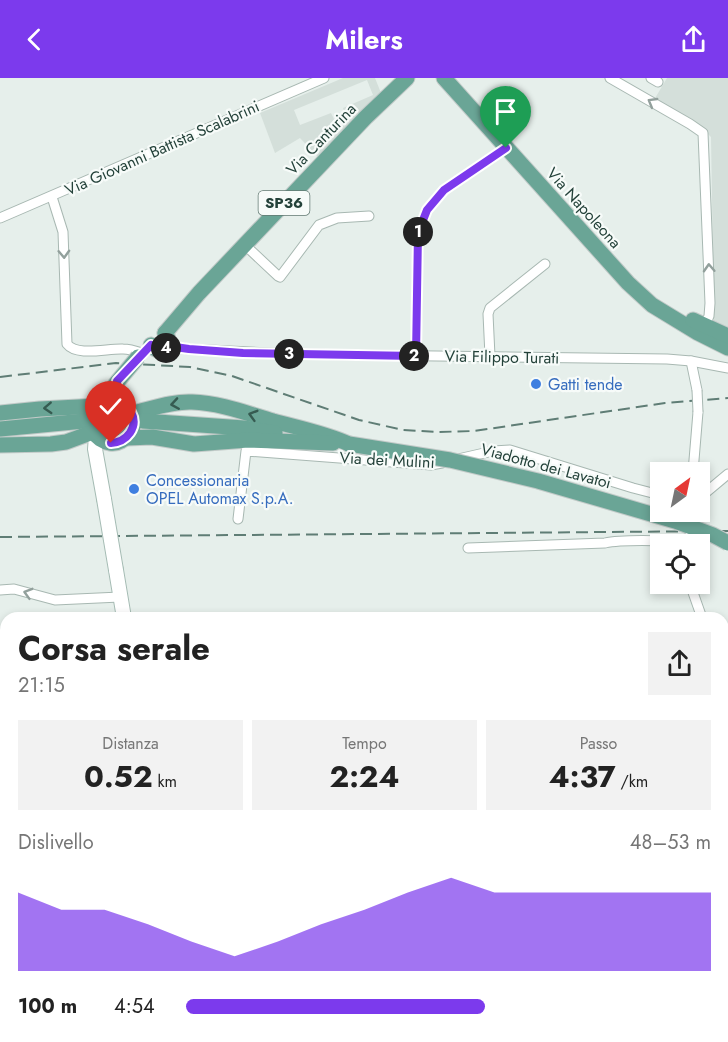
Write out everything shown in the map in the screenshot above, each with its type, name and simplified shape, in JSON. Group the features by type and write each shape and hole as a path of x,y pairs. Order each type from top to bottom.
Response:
{"main road":[{"name":"Via Canturina","path":"144,352 154,333 159,332 167,340 192,302 366,117 407,78"},
{"name":"Via Napoleona","path":"444,78 628,283 652,305 728,348"},
{"name":"Via Napoleona","path":"456,78 466,103"},
{"name":"Via Napoleona","path":"628,283 671,309 728,336"},
{"name":"Via Napoleona","path":"683,324 705,325"},
{"path":"123,612 91,419 93,412 117,381 144,352"},
{"path":"98,462 122,440 133,426 133,412 118,390 117,381"},
{"path":"0,412 99,405 112,400 133,412 214,426 244,428 349,444"},
{"path":"133,412 189,402 218,405 330,436 349,444"},
{"path":"0,429 91,430 105,442 152,437 194,444 248,440 349,444"},
{"path":"0,445 66,442 91,430"},
{"name":"Viadotto dei Lavatoi","path":"349,444 450,460 538,481 675,521 728,543"}],"street":[{"name":"Via Giovanni Battista Scalabrini","path":"0,218 324,78"},
{"path":"610,78 703,133 710,303 709,316 705,325"},
{"path":"416,356 418,233 427,210 444,190 506,148"},
{"path":"52,197 63,232 67,345 75,351 117,349 144,352"},
{"path":"245,245 280,277 319,225 337,218 369,216"},
{"path":"490,356 488,314 490,308 545,264"},
{"name":"Via Filippo Turati","path":"167,340 189,349 243,353 667,359 728,368"},
{"path":"691,361 698,390 694,462"},
{"name":"Via dei Mulini","path":"238,519 246,451 431,465 493,451 510,450 650,492"},
{"path":"710,489 728,474"},
{"path":"468,548 614,541 650,542"},
{"path":"0,590 14,589 55,600 120,597"},
{"path":"694,594 700,612"}],"shaded area":[{"path":"343,78 375,78 381,93 318,157 300,138 275,153 260,113","holes":["367,80 373,95 343,108 345,114 334,119 331,113 300,125 294,110"]},
{"path":"667,78 728,78 728,331 714,324 711,137 654,100"}],"tunnel":[{"path":"84,421 143,421"}],"railway":[{"path":"0,377 116,363 190,367 232,376 359,420 403,430 438,432 474,431 665,403 728,398"},
{"path":"0,537 728,531"}],"place":[{"name":"Gatti tende","path":"536,384"},
{"name":"Concessionaria OPEL Automax S.p.A.","path":"134,489"}],"route":[{"path":"111,443 127,438 134,419 120,397 117,381 151,345 159,351 168,346 243,353 416,356 418,233 427,210 444,190 506,148"}]}
